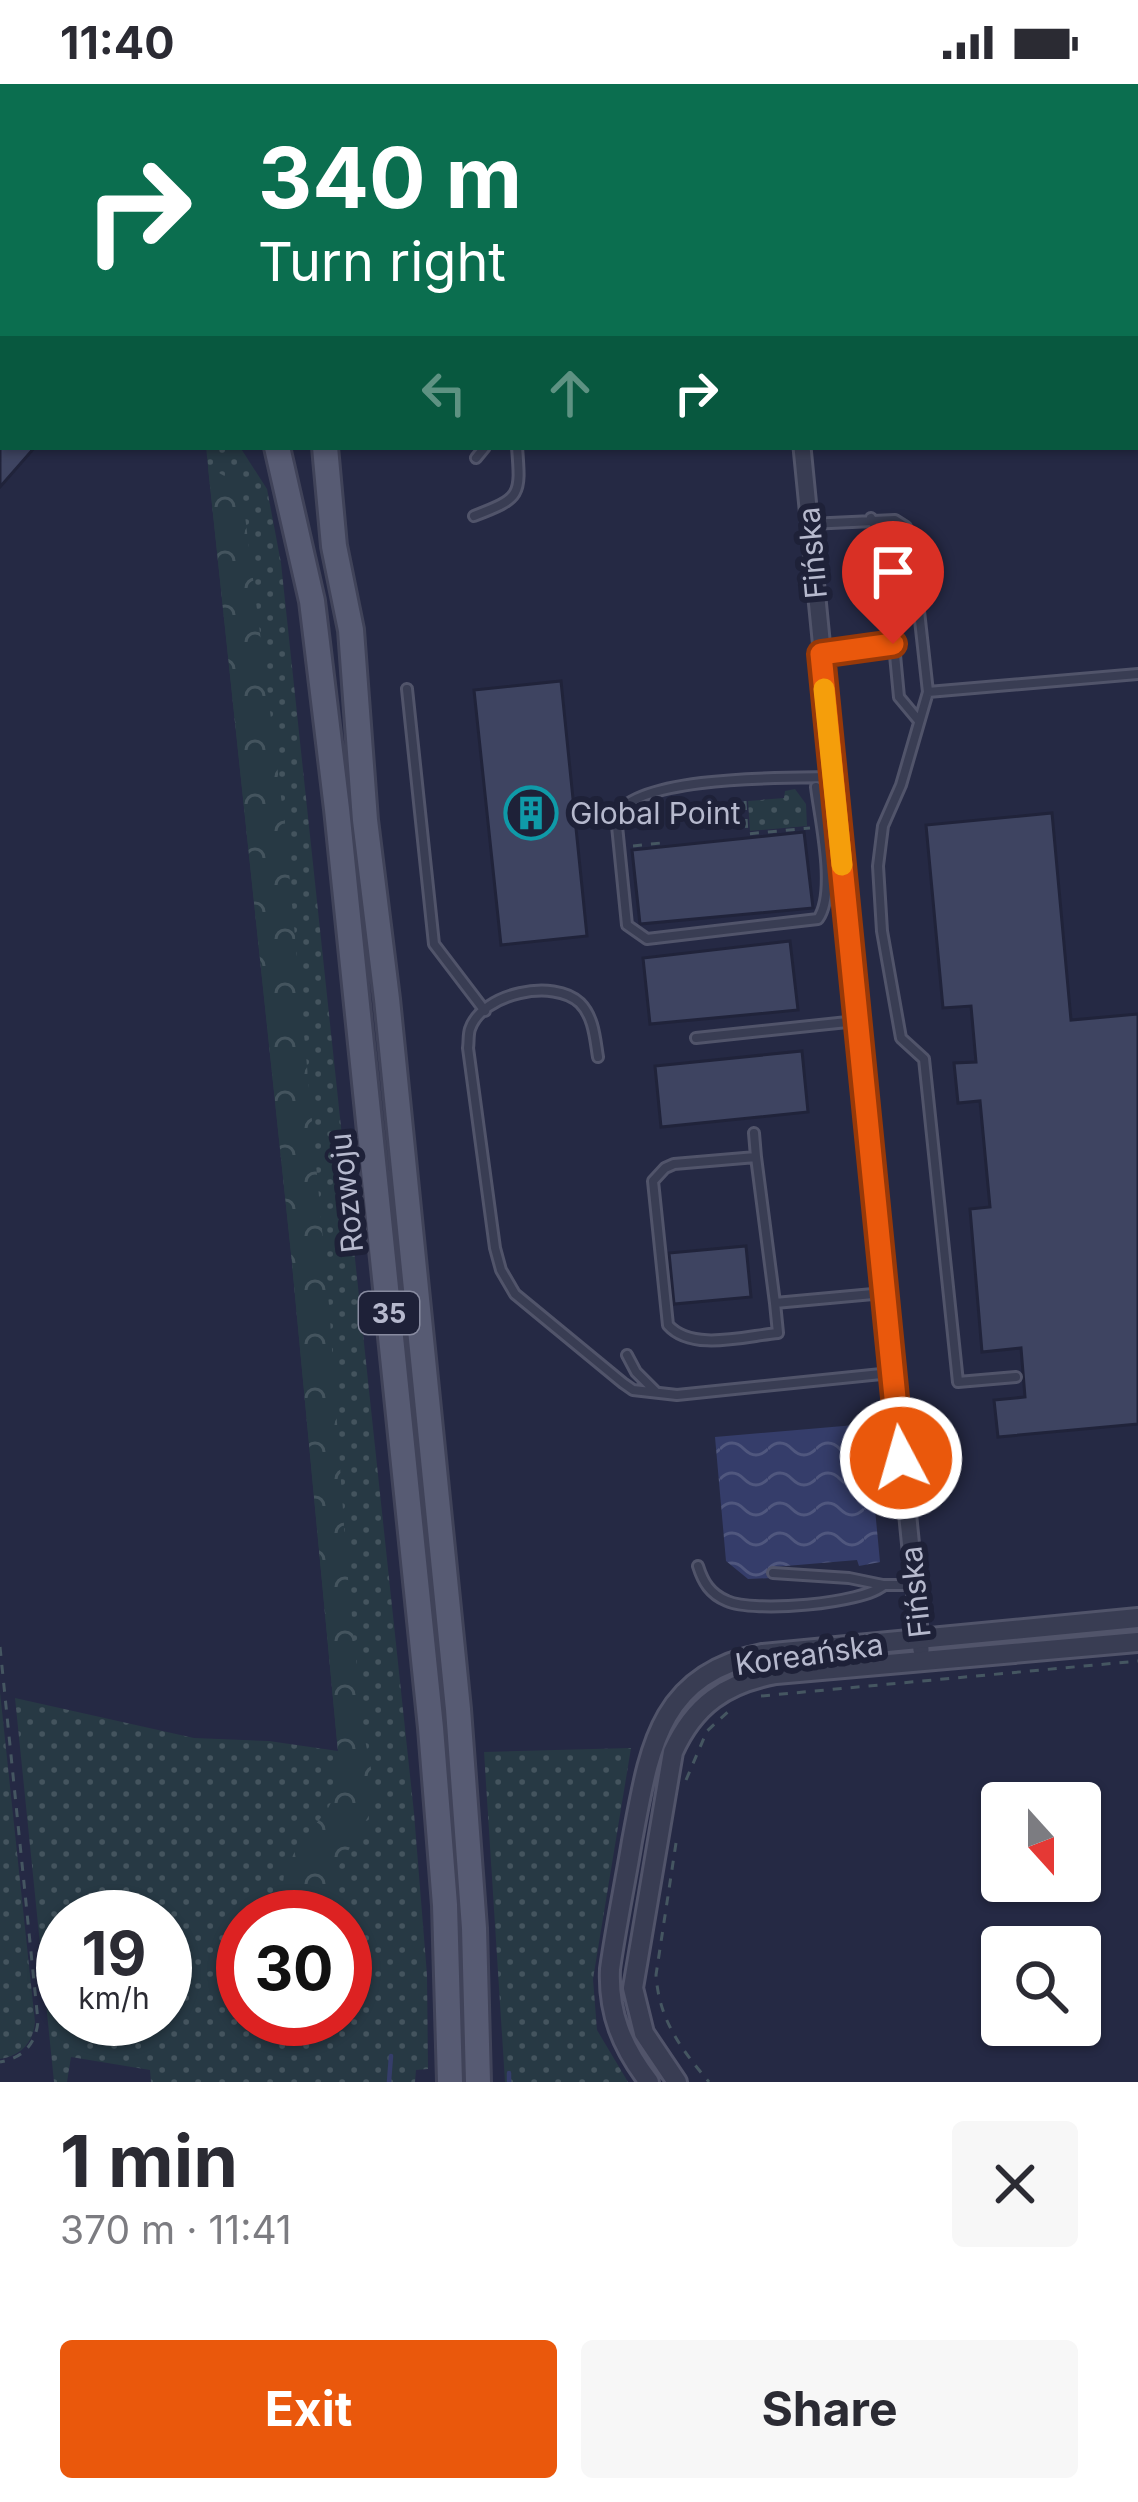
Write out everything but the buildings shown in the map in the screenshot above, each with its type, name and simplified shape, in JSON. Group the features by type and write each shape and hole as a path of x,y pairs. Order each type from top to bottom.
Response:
{"main road":[{"name":"Rozwoju","path":"278,450 312,601 337,809 434,1750 448,1964 450,2082"},
{"name":"Rozwoju","path":"325,450 334,546 356,674 365,820 458,1709 474,1928 478,2082"}],"street":[{"name":"Fińska","path":"802,450 922,1662"},
{"name":"Koreańska","path":"649,2082 630,2057 617,2028 610,1969 648,1757 664,1718 698,1679 745,1657 1138,1618"},
{"name":"Koreańska","path":"677,2082 642,2029 633,1978 669,1770 687,1724 707,1701 748,1680 776,1674 1138,1642"}],"lane":[{"path":"476,458 483,450"},
{"path":"474,516 514,499 520,487 518,450"},
{"path":"871,518 885,550 899,697 920,722"},
{"path":"809,524 895,520 906,527 911,539 928,692 901,785 883,826 878,866 882,932 901,1038 924,1059 958,1382 1016,1377"},
{"path":"821,654 893,644"},
{"path":"928,692 1138,674"},
{"path":"407,689 434,944 484,1011"},
{"path":"816,787 827,891 825,910 818,919 647,939 627,925 616,816 628,801 687,784 833,777"},
{"path":"598,1057 593,1025 584,1006 570,996 518,993 484,1011 470,1028 468,1048 495,1248 515,1294 633,1390 689,1395 892,1372"},
{"path":"696,1038 858,1021"},
{"path":"754,1133 778,1333 694,1340 680,1336 668,1325 653,1181 674,1164 756,1157"},
{"path":"775,1303 884,1294"},
{"path":"627,1355 657,1393"},
{"path":"698,1566 712,1592 743,1607 854,1597 884,1585"},
{"path":"773,1573 914,1585"}],"path":[{"path":"745,801 748,834 812,828"},
{"path":"617,848 661,843"},
{"path":"0,1647 38,2021 26,2051 0,2062"},
{"path":"685,1785 706,1731 746,1698 1138,1660"},
{"path":"679,1827 656,1976 658,1996 681,2049 709,2082"}],"green space":[{"path":"206,450 242,450 267,489 281,563 414,1813 427,1975 428,2069 416,2070 415,2082 151,2082 150,2070 71,2057 67,2082 54,2082 50,2046 192,2046 192,1890 36,1890 36,1905 15,1698 194,1738 269,1741 338,1751"},
{"path":"208,467 241,485 285,828 329,1305 347,1569 364,1735 375,1788 368,1817 336,1871 333,1890 282,1890 296,1849 339,1788 291,1253"},
{"path":"795,789 806,804 807,826 750,831 748,801 784,798 785,791"},
{"path":"0,1692 35,2022 25,2047 0,2059"},
{"path":"631,1748 593,1979 597,2030 628,2082 505,2082 484,1752"}],"water":[{"path":"867,1424 880,1562 774,1567 773,1578 748,1579 726,1561 715,1437"}],"waterway":[{"path":"389,2082 391,2056"},
{"path":"509,2073 509,2082"}],"slow traffic":[{"path":"824,689 842,865"}],"place":[{"name":"Global Point","path":"531,813"}],"route":[{"path":"893,644 821,654 901,1458"}]}
